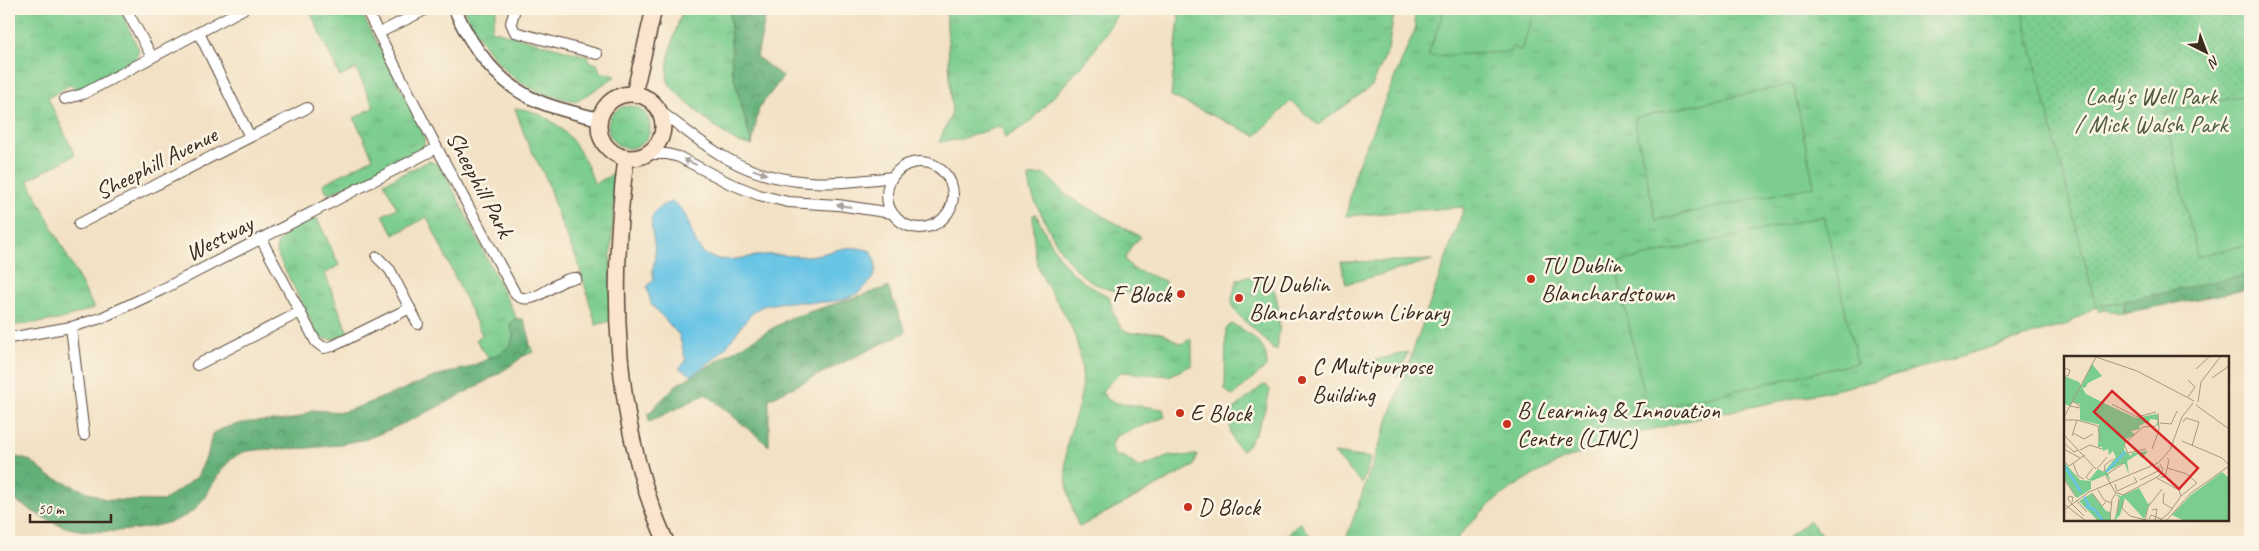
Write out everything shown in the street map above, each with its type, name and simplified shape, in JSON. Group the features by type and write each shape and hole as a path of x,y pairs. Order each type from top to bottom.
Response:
{"main road":[{"path":"634,94 654,9"},
{"path":"623,94 634,94 644,96 653,102 660,111 664,130 655,148 647,154 637,158 626,158 616,155 607,148 601,139 599,119 604,107 612,99 623,94"},
{"path":"626,158 616,259 617,321 634,449 645,490 666,542"}],"street":[{"path":"126,9 152,57"},
{"path":"65,99 83,94 243,9"},
{"name":"Sheephill Park","path":"366,9 437,148 516,295 526,299 533,298 564,280 576,278"},
{"path":"379,33 427,9"},
{"path":"455,9 474,46 503,79 539,102 599,119"},
{"path":"515,9 511,23 515,32 596,54"},
{"name":"Sheephill Avenue","path":"199,33 250,137"},
{"name":"Sheephill Avenue","path":"79,224 307,108"},
{"path":"660,111 729,160 773,177 813,183 849,183 892,177"},
{"name":"Westway","path":"9,338 72,327 101,318 146,298 437,148"},
{"path":"647,154 666,154 679,157 729,183 758,195 788,202 838,205 892,213"},
{"path":"915,163 926,163 936,166 950,182 953,192 949,212 934,225 914,228 904,225 892,213 887,203 887,192 892,177 904,166 915,163"},
{"path":"261,239 316,342 324,348 333,346 410,308"},
{"path":"377,256 390,270 418,324"},
{"path":"197,365 300,312"},
{"path":"72,327 84,435"}],"green space":[{"path":"9,9 120,9 139,50 136,58 80,90 76,91 71,84 48,98 75,155 28,180 94,308 58,320 9,326"},
{"path":"309,9 359,9 419,123 424,140 421,150 376,174 328,194 323,184 373,158 354,118 374,107 356,69 340,77"},
{"path":"463,9 497,9 491,30 587,56 591,62 597,64 600,72 616,76 578,101 537,91 521,83 495,59"},
{"path":"683,9 730,9 732,70 752,145 737,142 688,104 671,87 667,73 669,55"},
{"path":"730,9 767,9 757,57 783,77 759,108 752,145 732,70"},
{"path":"946,9 1121,9 1090,57 1030,122 1005,138 1001,126 958,140 939,142 952,113"},
{"path":"1173,9 1395,9 1388,50 1372,86 1318,125 1291,101 1256,136 1171,96 1179,16"},
{"path":"1413,9 2054,9 2127,292 2123,313 2099,311 2095,307 2068,324 1921,368 1821,393 1706,416 1647,431 1589,450 1537,473 1491,504 1455,542 1345,542 1464,207 1346,216 1356,169 1416,27"},
{"path":"1444,9 1536,9 1521,50 1512,47 1510,52 1428,56"},
{"name":"Lady's Well Park / Mick Walsh Park","path":"2022,9 2250,9 2250,274 2096,307"},
{"path":"1793,84 1814,186 1656,220 1634,118"},
{"path":"2250,94 2250,244 2197,256 2165,113"},
{"path":"625,106 633,106 644,112 650,127 644,142 633,148 625,148 614,142 608,131 608,123 614,112"},
{"path":"515,108 543,116 566,134 583,157 594,184 613,174 615,191 611,253 610,321 596,325 578,262 558,216 546,178 527,142"},
{"path":"429,161 439,165 446,175 533,352 496,368 476,340 482,335 427,217 394,235 383,215 397,208 384,183"},
{"path":"1045,174 1067,196 1141,237 1131,247 1125,259 1133,269 1165,281 1165,289 1151,293 1118,292 1103,287 1078,271 1059,248 1032,193 1029,176"},
{"path":"1036,214 1056,252 1072,272 1095,289 1109,296 1116,319 1123,329 1133,333 1160,333 1181,344 1190,339 1192,342 1192,365 1169,376 1121,372 1102,391 1106,399 1117,403 1163,409 1165,417 1116,436 1111,447 1116,456 1125,457 1139,468 1170,456 1197,455 1194,466 1079,527 1067,484 1066,451 1082,388 1082,370 1071,327 1040,272 1034,244 1033,215"},
{"path":"1824,216 1857,363 1648,410 1615,263"},
{"path":"317,218 339,265 325,274 348,333 333,339 326,339 318,335 276,252 280,239 297,227"},
{"path":"1433,260 1346,284 1341,262"},
{"path":"2250,266 2250,289 2123,313 2127,292"},
{"path":"1244,277 1263,279 1272,287 1275,293 1279,318 1277,349 1273,350 1234,308 1232,298 1237,280"},
{"path":"888,287 906,332 769,399 769,446 706,394 649,422 648,414 676,385 790,318"},
{"path":"514,319 523,319 529,335 529,347 518,360 501,372 450,401 375,436 336,445 263,449 241,453 227,463 196,508 186,516 172,522 116,531 82,530 61,526 9,497 9,455 31,461 49,476 107,500 163,501 197,477 208,453 212,434 230,426 245,423 297,418 311,410 343,412 439,375 467,368 499,354 511,344 513,335 510,325"},
{"path":"1231,324 1247,332 1261,345 1266,355 1266,367 1233,396 1225,390 1226,329"},
{"path":"1408,352 1399,376 1350,366"},
{"path":"1266,385 1270,390 1264,413 1252,439 1242,450 1232,438 1231,415 1233,410 1262,386"},
{"path":"1334,453 1371,458 1362,484"},
{"path":"1809,520 1828,542 1783,542"},
{"path":"1300,522 1315,542 1281,542"}],"water":[{"path":"671,202 684,212 693,237 702,251 709,256 730,259 765,255 809,256 842,248 854,248 871,251 876,265 874,276 867,285 847,298 823,302 785,302 761,307 740,327 720,353 692,375 679,368 686,361 679,335 651,304 647,287 654,279 655,247 651,224 652,218 661,206"}],"place":[{"name":"TU Dublin Blanchardstown","path":"1531,279"},
{"name":"F Block","path":"1181,294"},
{"name":"TU Dublin Blanchardstown Library","path":"1239,298"},
{"name":"C Multipurpose Building","path":"1302,380"},
{"name":"E Block","path":"1180,413"},
{"name":"B Learning & Innovation Centre (LINC)","path":"1507,424"},
{"name":"D Block","path":"1188,507"}]}
